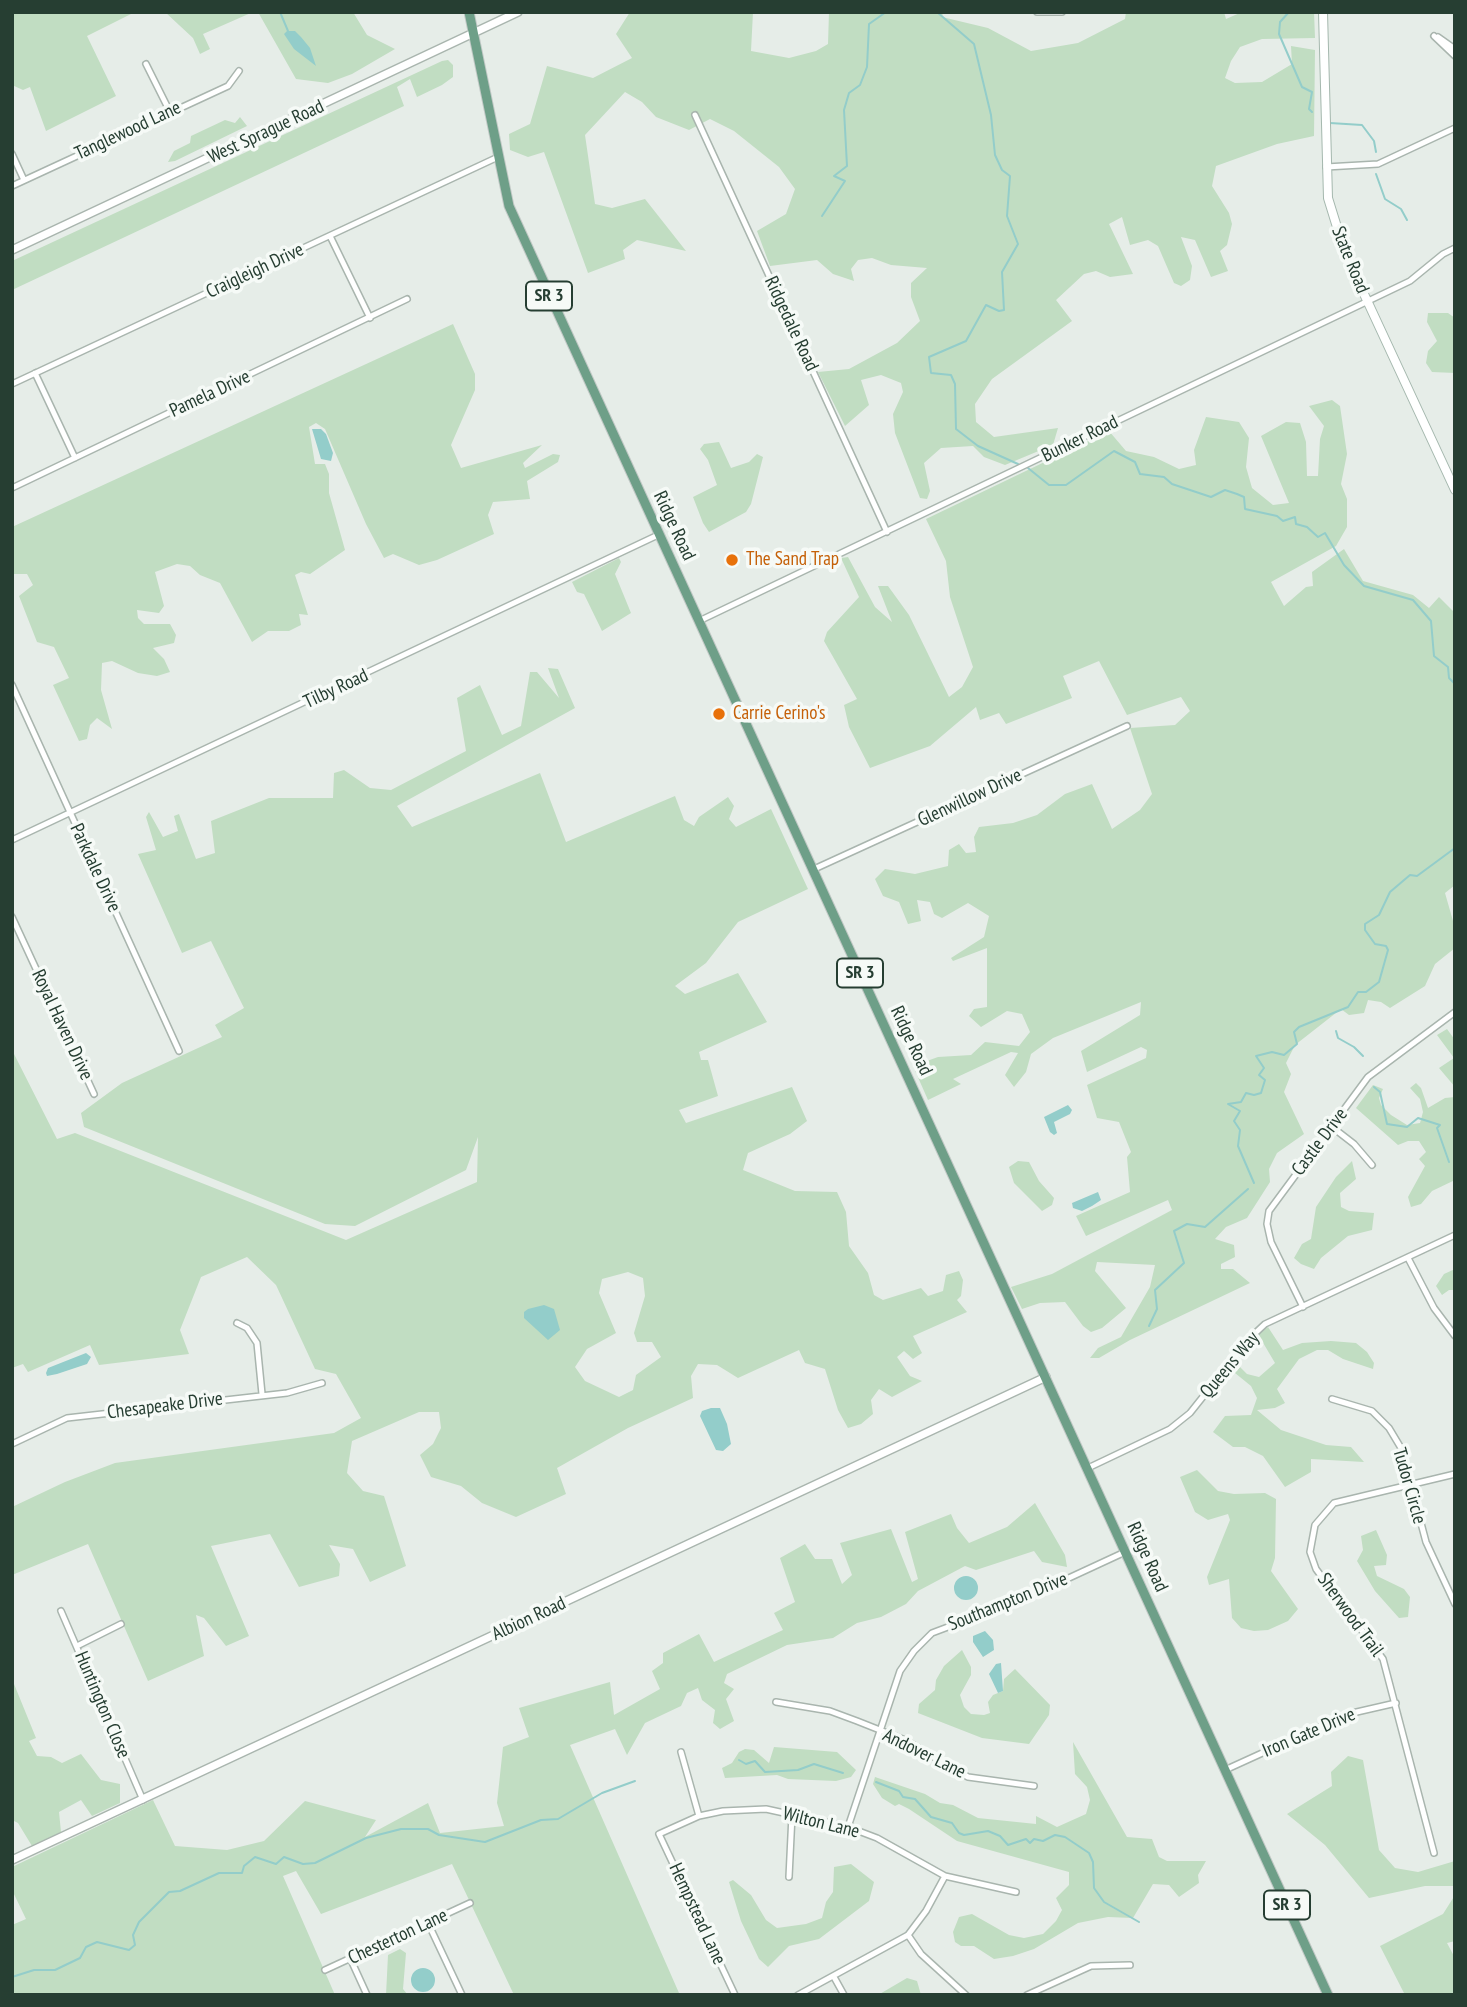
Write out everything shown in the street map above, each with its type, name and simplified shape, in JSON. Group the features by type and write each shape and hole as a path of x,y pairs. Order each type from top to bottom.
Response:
{"main road":[{"name":"Ridge Road","path":"469,12 509,206 1328,1995"},
{"name":"State Road","path":"1323,12 1325,167 1328,198 1337,231 1455,490"}],"street":[{"name":"West Sprague Road","path":"12,250 518,12"},
{"path":"1037,12 1062,12"},
{"path":"1455,49 1444,39 1434,36 1455,56"},
{"path":"146,64 170,112"},
{"name":"Tanglewood Lane","path":"12,186 228,86 239,71"},
{"name":"Ridgedale Road","path":"695,115 887,532"},
{"path":"1325,167 1378,164 1455,128"},
{"path":"12,154 24,180"},
{"name":"Craigleigh Drive","path":"12,384 498,157"},
{"path":"330,236 370,317"},
{"name":"Bunker Road","path":"699,621 1410,281 1443,254 1455,248"},
{"name":"Pamela Drive","path":"12,488 407,299"},
{"path":"35,373 75,458"},
{"name":"Tilby Road","path":"12,840 658,535"},
{"name":"Parkdale Drive","path":"12,685 179,1051"},
{"name":"Glenwillow Drive","path":"812,870 1127,726"},
{"name":"Royal Haven Drive","path":"12,917 94,1094"},
{"name":"Castle Drive","path":"1303,1307 1272,1242 1267,1224 1269,1212 1368,1077 1455,1012"},
{"path":"1332,1127 1354,1144 1372,1165"},
{"name":"Queens Way","path":"1088,1468 1170,1429 1190,1413 1249,1339 1265,1324 1455,1235"},
{"path":"1408,1258 1434,1308 1455,1336"},
{"path":"237,1323 247,1328 257,1343 262,1394"},
{"name":"Albion Road","path":"12,1860 1046,1377"},
{"name":"Chesapeake Drive","path":"12,1444 67,1418 304,1390 321,1382"},
{"name":"Tudor Circle","path":"1332,1399 1372,1411 1389,1428 1401,1448 1426,1542 1455,1604"},
{"name":"Sherwood Trail","path":"1434,1853 1383,1659 1316,1569 1310,1552 1315,1525 1334,1503 1455,1474"},
{"name":"Southampton Drive","path":"848,1827 900,1671 914,1651 932,1633 1030,1597 1125,1552"},
{"name":"Huntington Close","path":"61,1611 94,1694 143,1800"},
{"path":"77,1646 121,1624"},
{"name":"Andover Lane","path":"776,1702 830,1711 905,1741 968,1777 1034,1786"},
{"name":"Iron Gate Drive","path":"1225,1770 1349,1714 1396,1703"},
{"path":"681,1752 699,1816"},
{"name":"Wilton Lane","path":"659,1833 699,1816 746,1809 792,1815 848,1827 877,1838 945,1876 1016,1892"},
{"path":"789,1877 792,1815"},
{"name":"Hempstead Lane","path":"659,1833 735,1995"},
{"path":"798,1995 908,1935 926,1911 945,1876"},
{"name":"Chesterton Lane","path":"325,1970 470,1903"},
{"path":"428,1923 462,1995"},
{"path":"908,1935 921,1954 966,1995"},
{"path":"351,1960 367,1995"},
{"path":"1027,1995 1091,1966 1130,1965"},
{"path":"834,1977 844,1995"}],"green space":[{"path":"12,12 135,12 87,36 116,96 46,131 30,87 23,90 12,85"},
{"path":"165,12 253,12 203,34 210,49 200,54 193,38"},
{"path":"258,12 353,12 367,35 395,49 352,74 328,83 296,79"},
{"path":"630,12 753,12 751,51 789,58 816,51 828,44 829,12 943,12 942,17 988,28 1031,51 1078,43 1125,19 1126,12 1224,12 1226,19 1242,12 1314,12 1315,38 1262,39 1240,47 1225,78 1235,83 1262,82 1292,64 1291,46 1315,50 1314,136 1277,144 1216,166 1212,186 1229,213 1232,224 1227,245 1220,251 1228,271 1211,277 1195,240 1181,237 1192,266 1190,280 1181,286 1174,283 1158,246 1148,240 1130,245 1122,217 1109,224 1133,274 1110,277 1096,271 1084,274 1056,300 1072,321 992,379 975,404 976,422 994,437 1058,428 1053,445 1005,465 984,457 973,446 941,448 924,463 930,491 927,499 920,498 895,433 893,414 903,392 901,383 881,375 861,380 869,405 845,426 818,372 849,369 897,343 920,321 911,297 911,283 927,268 891,265 872,258 858,260 851,269 854,281 833,274 817,260 770,266 757,231 786,214 795,189 779,167 734,131 710,119 689,130 656,117 642,102 625,92 585,135 595,204 612,208 645,199 686,251 637,240 623,250 625,259 588,273 544,152 528,157 510,150 509,134 530,124 547,66 593,78 632,58 616,34"},
{"path":"448,60 453,65 453,77 442,85 417,97 410,79 397,87 404,106 12,290 12,261"},
{"path":"240,117 247,126 168,162 174,151 190,143 191,136 225,120 235,123"},
{"path":"1428,313 1448,313 1455,318 1455,373 1432,372 1426,363 1428,351 1437,341 1427,322"},
{"path":"453,324 475,374 475,390 451,445 461,468 542,445 523,463 525,468 553,454 560,455 558,462 527,481 530,499 493,502 488,515 494,534 437,560 419,565 393,554 384,558 366,524 325,429 316,423 309,427 315,464 325,464 329,474 329,493 345,550 310,574 301,572 295,575 308,615 299,614 301,625 289,631 268,631 252,642 220,583 200,575 190,566 177,564 155,572 164,606 159,613 137,610 138,618 144,624 170,624 176,635 174,643 153,648 164,659 170,672 157,676 138,673 112,661 102,663 101,690 112,729 97,718 90,725 87,739 79,741 53,685 69,678 54,647 37,642 19,596 33,585 27,574 12,574 12,527"},
{"path":"1332,400 1340,406 1347,454 1341,484 1347,499 1347,527 1336,546 1271,582 1284,606 1306,587 1313,586 1312,572 1344,549 1363,581 1413,595 1429,608 1439,597 1455,613 1455,885 1445,893 1455,928 1455,948 1435,964 1425,986 1390,1008 1381,1002 1368,1000 1364,1013 1349,1015 1341,1009 1295,1045 1286,1063 1291,1074 1284,1092 1304,1134 1277,1153 1269,1169 1270,1182 1247,1218 1226,1227 1215,1239 1234,1245 1235,1257 1221,1264 1221,1269 1233,1269 1250,1283 1130,1340 1099,1358 1090,1358 1098,1348 1121,1337 1150,1287 1155,1265 1097,1262 1095,1271 1126,1308 1102,1328 1091,1332 1083,1326 1065,1302 1040,1303 1022,1309 1011,1287 1052,1274 1172,1210 1168,1200 1086,1236 1076,1216 1130,1192 1127,1157 1131,1152 1119,1122 1097,1118 1087,1085 1146,1058 1147,1050 1141,1047 1087,1072 1081,1051 1140,1015 1141,1002 1053,1038 1031,1054 1026,1072 1014,1087 1005,1075 1018,1053 1011,1052 953,1079 961,1084 928,1100 913,1066 938,1057 971,1055 985,1042 1019,1046 1030,1032 1022,1014 1007,1011 981,1027 969,1016 974,1009 987,1007 987,948 953,961 951,958 984,937 989,916 968,903 942,918 934,914 930,902 917,900 921,921 908,924 899,902 883,896 875,879 885,869 915,874 948,866 949,850 959,844 966,853 976,852 974,837 979,827 1013,823 1037,815 1065,794 1092,784 1112,829 1140,810 1152,794 1130,728 1175,725 1190,711 1181,697 1127,715 1099,661 1063,676 1072,698 1006,724 999,713 980,720 976,707 930,746 870,768 849,727 844,705 857,699 824,641 827,632 859,597 841,558 848,557 875,607 892,622 878,586 888,586 909,615 949,697 962,687 973,667 950,597 946,561 926,519 1109,431 1126,451 1154,457 1179,469 1196,465 1194,450 1206,417 1239,422 1249,438 1246,467 1252,488 1273,505 1289,503 1261,436 1286,422 1300,423 1306,442 1307,476 1318,476 1320,439 1324,426 1309,406"},
{"path":"719,442 731,468 749,462 757,454 763,457 751,504 746,512 709,532 693,497 717,485 708,460 700,449 704,444"},
{"path":"619,558 621,562 615,574 631,613 602,631 584,594 577,592 572,582"},
{"path":"548,668 558,669 575,708 397,806 412,827 540,773 566,842 675,796 684,820 694,826 699,817 728,797 734,806 729,819 736,827 771,809 808,889 738,922 706,963 675,986 685,994 738,973 767,1022 699,1052 701,1060 708,1060 718,1096 679,1110 686,1123 792,1087 807,1121 790,1134 748,1153 743,1170 795,1191 837,1192 846,1212 849,1246 868,1273 874,1295 883,1300 921,1288 928,1296 943,1291 946,1275 959,1271 963,1280 961,1296 957,1300 967,1312 913,1336 922,1353 913,1359 904,1351 897,1357 910,1376 922,1381 892,1397 879,1389 871,1400 873,1414 861,1424 848,1428 838,1410 825,1369 805,1363 799,1350 738,1378 717,1365 698,1364 691,1376 693,1398 628,1428 557,1468 566,1494 516,1517 482,1503 461,1486 431,1477 420,1455 433,1444 441,1428 439,1412 419,1412 352,1441 347,1473 363,1491 384,1496 406,1566 370,1582 353,1549 329,1545 340,1564 339,1576 299,1587 270,1534 211,1546 249,1636 226,1646 204,1618 196,1615 204,1656 148,1681 88,1544 12,1575 12,1507 65,1482 115,1463 334,1433 361,1418 336,1374 315,1369 276,1285 247,1257 201,1277 180,1330 189,1354 99,1365 90,1345 28,1372 23,1364 12,1368 12,1050 57,1139 75,1133 346,1240 477,1182 478,1137 466,1170 355,1226 325,1224 84,1127 81,1113 122,1083 222,1037 215,1025 244,1008 211,941 182,953 138,854 156,850 146,817 149,812 163,837 178,831 174,816 179,814 196,859 215,853 211,821 269,798 333,798 334,773 344,770 370,788 391,790 466,751 457,698 480,685 502,735 521,726 530,672 537,672 559,698","holes":["628,1272 643,1278 645,1296 634,1333 637,1342 652,1342 661,1357 636,1375 633,1390 619,1397 585,1381 575,1367 587,1349 616,1333 599,1293 602,1279"]},
{"path":"1447,1029 1455,1040 1455,1087 1439,1068 1454,1058 1437,1035"},
{"path":"1416,1083 1421,1088 1428,1108 1445,1098 1455,1097 1455,1180 1432,1191 1421,1204 1411,1207 1408,1197 1425,1166 1419,1159 1426,1152 1419,1141 1398,1145 1356,1108 1373,1085 1383,1089 1379,1098 1381,1105 1391,1115 1407,1125 1420,1123 1423,1112 1420,1099 1410,1088"},
{"path":"1018,1161 1029,1162 1039,1181 1054,1198 1052,1205 1042,1211 1014,1183 1009,1167"},
{"path":"1352,1161 1356,1179 1340,1193 1341,1207 1349,1211 1374,1213 1372,1230 1348,1236 1321,1258 1314,1269 1301,1264 1294,1258 1302,1244 1311,1239 1316,1207 1336,1177"},
{"path":"1455,1269 1455,1290 1449,1290 1442,1295 1436,1286 1444,1274"},
{"path":"1268,1327 1283,1350 1302,1343 1331,1341 1356,1343 1367,1352 1374,1363 1373,1369 1343,1359 1328,1350 1317,1350 1299,1359 1277,1389 1285,1403 1275,1408 1257,1410 1281,1430 1326,1445 1351,1447 1364,1462 1311,1459 1311,1472 1285,1487 1263,1456 1245,1447 1233,1447 1213,1432 1225,1416 1251,1415 1257,1398 1251,1386 1235,1373 1240,1367 1247,1374 1259,1377 1275,1363 1262,1341 1255,1337"},
{"path":"1197,1470 1218,1491 1234,1494 1265,1493 1276,1499 1275,1558 1271,1571 1298,1609 1288,1621 1268,1630 1241,1628 1232,1618 1229,1579 1209,1585 1207,1577 1230,1520 1228,1514 1208,1520 1195,1512 1180,1477"},
{"path":"1035,1503 1065,1555 1067,1567 1042,1562 1034,1551 976,1570 965,1566 918,1591 906,1604 881,1617 857,1623 833,1638 787,1645 727,1674 724,1683 734,1689 726,1699 734,1721 720,1729 713,1723 715,1710 702,1700 698,1688 687,1693 681,1706 645,1723 627,1755 615,1729 570,1745 679,1993 514,1995 452,1864 321,1914 296,1871 283,1876 335,1995 12,1995 12,1925 26,1919 12,1890 12,1867 153,1800 175,1846 227,1850 264,1841 305,1801 376,1820 365,1837 428,1803 440,1833 504,1826 497,1803 503,1747 529,1737 519,1708 610,1682 614,1715 660,1689 652,1671 663,1663 663,1653 699,1634 714,1662 783,1630 774,1613 795,1602 780,1558 805,1544 815,1559 832,1559 842,1584 852,1575 840,1543 891,1529 912,1582 918,1579 905,1532 951,1514 957,1528 969,1543 1007,1527"},
{"path":"1376,1530 1387,1555 1386,1565 1374,1566 1377,1576 1404,1589 1410,1597 1408,1617 1399,1618 1375,1591 1357,1561 1363,1550 1361,1536"},
{"path":"962,1650 971,1667 971,1675 960,1695 964,1707 971,1714 990,1713 988,1702 993,1695 1003,1691 1004,1679 1015,1669 1050,1705 1049,1715 1029,1744 982,1738 918,1713 919,1704 935,1690 936,1680 944,1666"},
{"path":"12,1679 36,1738 29,1741 37,1756 51,1757 62,1763 81,1754 101,1780 120,1784 120,1803 92,1816 81,1800 59,1812 61,1832 32,1846 18,1823 12,1820"},
{"path":"1073,1742 1127,1837 1152,1839 1159,1857 1167,1861 1206,1861 1198,1875 1199,1883 1179,1897 1169,1885 1153,1884 1133,1918 1108,1917 1078,1923 1034,1949 1013,1956 994,1959 974,1946 961,1946 955,1942 953,1932 959,1917 972,1914 1009,1935 1024,1938 1043,1934 1056,1921 1062,1910 1056,1898 1069,1885 1069,1872 957,1841 909,1809 899,1804 895,1806 882,1798 873,1784 875,1777 925,1794 940,1803 953,1805 978,1818 1036,1824 1036,1816 1057,1827 1086,1814 1090,1800 1087,1787 1075,1774"},
{"path":"774,1747 837,1752 856,1770 851,1777 836,1781 788,1779 777,1775 725,1778 722,1768 732,1763 739,1752 745,1749 754,1750 769,1763"},
{"path":"1348,1756 1363,1760 1379,1850 1395,1868 1418,1872 1455,1861 1455,1886 1425,1886 1369,1898 1325,1845 1287,1814 1332,1786 1331,1772"},
{"path":"851,1864 874,1882 869,1901 819,1939 789,1946 768,1967 759,1959 741,1921 729,1882 733,1880 751,1895 766,1920 777,1928 806,1924 822,1918 826,1902 833,1892 834,1867"},
{"path":"1455,1895 1455,1941 1447,1943 1455,1958 1455,1995 1405,1995 1380,1946 1443,1914"},
{"path":"400,1949 406,1953 403,1989 408,1995 386,1995 388,1955"},
{"path":"907,1978 917,1981 921,1995 878,1995"}],"water":[{"path":"287,31 295,31 301,37 310,48 316,66 294,49 284,34"},
{"path":"312,429 321,429 326,434 333,453 331,461 321,459"},
{"path":"1068,1105 1072,1110 1070,1114 1054,1122 1057,1133 1054,1135 1044,1117"},
{"path":"1098,1192 1101,1200 1092,1206 1082,1211 1073,1208 1072,1203"},
{"path":"544,1305 554,1309 560,1330 548,1340 524,1318 524,1312 528,1309"},
{"path":"86,1353 91,1357 87,1364 47,1376 48,1368"},
{"path":"720,1408 727,1424 731,1444 723,1451 716,1450 700,1416 702,1411"},
{"path":"966,1576 975,1579 978,1588 975,1597 966,1600 957,1597 954,1588 957,1579"},
{"path":"985,1631 993,1640 994,1650 983,1657 973,1642 973,1636"},
{"path":"1001,1663 1003,1691 998,1693 989,1674 996,1664"},
{"path":"423,1968 432,1971 435,1980 432,1989 423,1992 414,1989 411,1980 414,1971"}],"waterway":[{"path":"280,12 288,31"},
{"path":"822,216 845,181 834,176 847,166 844,110 849,93 860,85 867,67 869,24 886,12"},
{"path":"937,12 974,44 991,115 995,155 1002,170 1010,176 1007,216 1018,244 1002,272 1004,310 999,311 986,305 966,341 929,357 931,373 951,375 955,384 956,429 978,446 1018,464"},
{"path":"1289,12 1280,22 1279,34 1302,87 1312,92 1309,109 1312,112"},
{"path":"1330,123 1362,125 1374,141 1376,152"},
{"path":"1376,174 1385,199 1401,209 1407,220"},
{"path":"1028,468 1049,485 1066,485 1114,451 1135,462 1140,474 1164,477 1172,484 1211,497 1225,490 1244,497 1245,509 1277,516 1283,521 1295,517 1296,524 1307,527 1318,537 1325,533 1344,565 1364,586 1413,600 1431,621 1434,656 1448,667 1449,678 1455,684"},
{"path":"1254,1183 1238,1146 1240,1130 1234,1121 1240,1111 1228,1104 1241,1102 1246,1093 1261,1093 1265,1080 1259,1075 1264,1068 1256,1056 1272,1052 1284,1055 1297,1044 1294,1032 1299,1027 1348,1007 1358,992 1366,992 1379,982 1388,950 1386,946 1375,944 1365,930 1365,924 1379,915 1390,892 1410,875 1417,876 1455,848"},
{"path":"1336,1031 1338,1038 1363,1056"},
{"path":"1374,1087 1380,1092 1387,1124 1407,1127 1418,1118 1440,1125 1437,1128 1449,1162"},
{"path":"1149,1326 1157,1309 1155,1290 1184,1263 1174,1231 1187,1224 1205,1227 1248,1189"},
{"path":"739,1760 746,1764 755,1761 765,1772 798,1770 814,1764 843,1773"},
{"path":"12,1977 34,1970 55,1970 80,1958 86,1947 97,1942 129,1950 135,1945 133,1935 139,1922 169,1892 180,1891 219,1873 242,1873 244,1866 255,1857 276,1864 284,1857 303,1864 315,1863 366,1838 401,1829 428,1829 439,1835 485,1842 541,1820 558,1819 602,1793 635,1781"},
{"path":"876,1782 899,1791 903,1797 915,1799 931,1817 952,1823 959,1833 964,1835 988,1831 1000,1836 1008,1845 1026,1839 1030,1843 1034,1839 1043,1841 1055,1835 1065,1837 1089,1853 1093,1862 1094,1888 1104,1902 1139,1922"}],"place":[{"name":"The Sand Trap","path":"732,560"},
{"name":"Carrie Cerino's","path":"719,714"}]}
